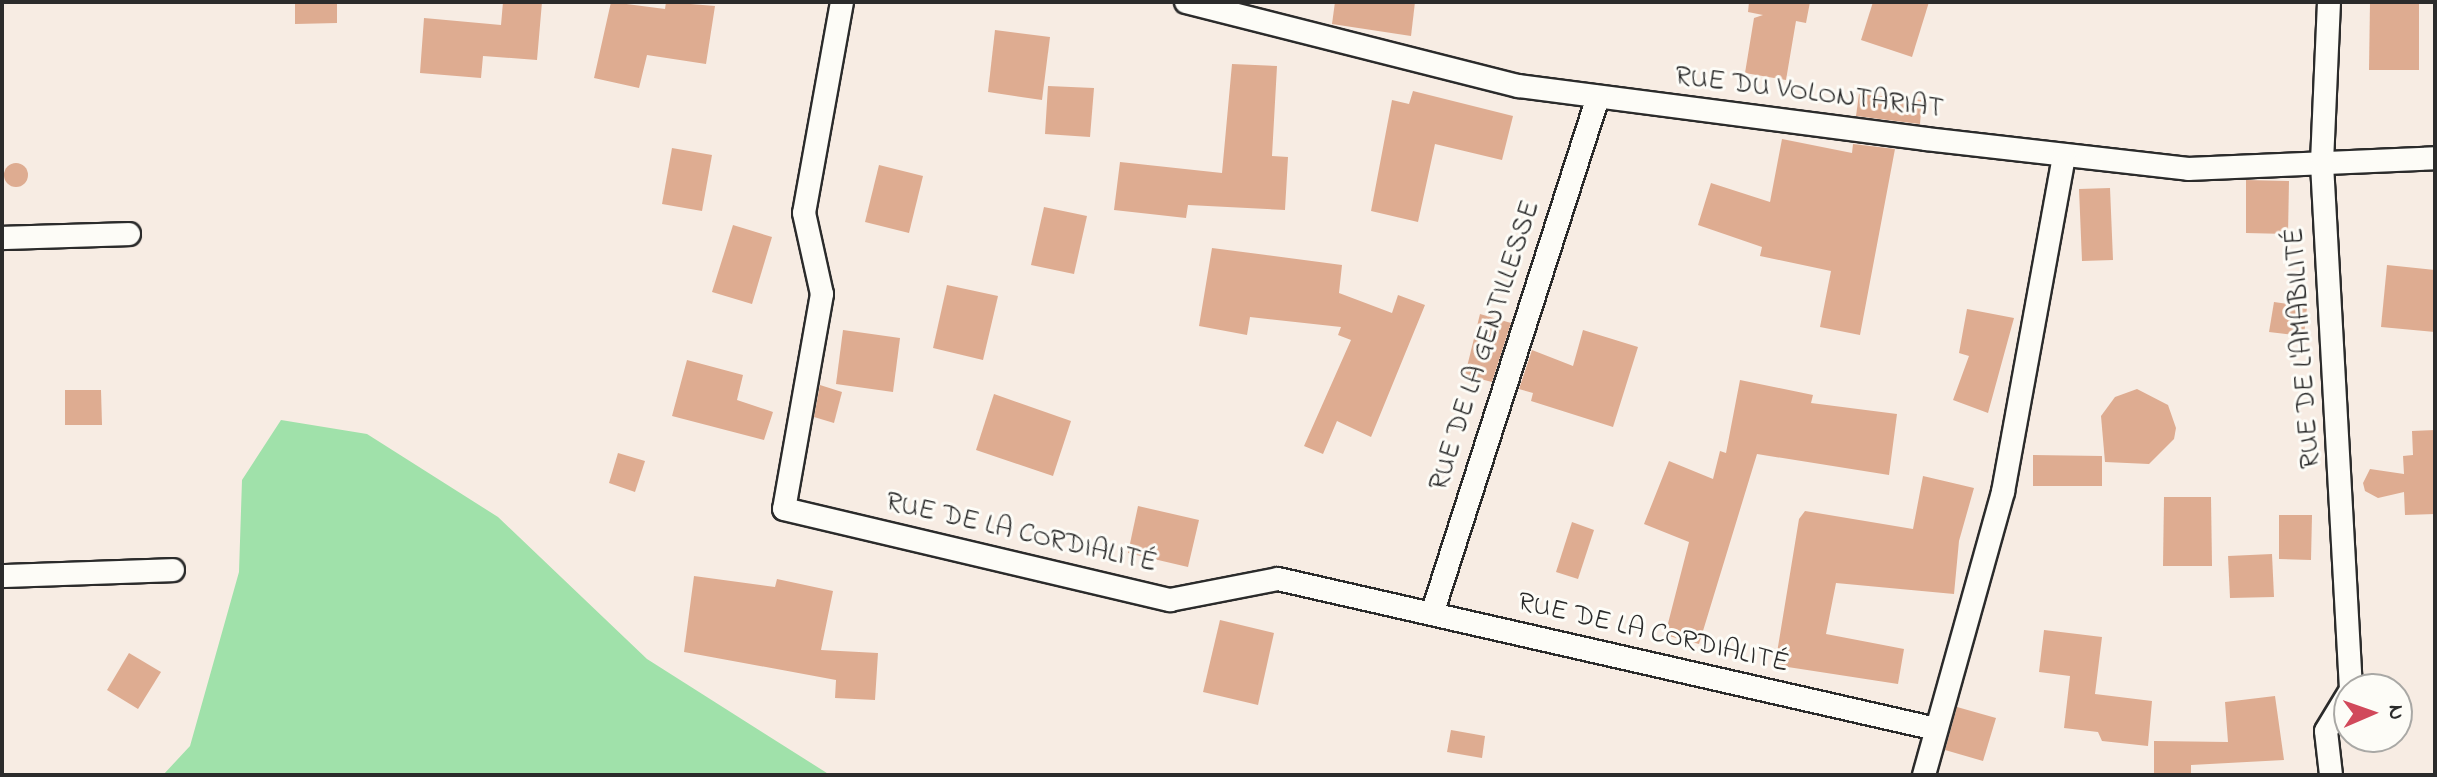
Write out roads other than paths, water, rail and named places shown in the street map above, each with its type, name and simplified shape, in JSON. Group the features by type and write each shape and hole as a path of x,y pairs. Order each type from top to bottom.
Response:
{"street":[{"name":"RUE DE LA CORDIALITÉ","path":"842,2 804,213 822,294 784,509 1170,600 1278,579 1936,729"},
{"name":"RUE DU VOLONTARIAT","path":"1186,2 1519,86 1598,97 2188,169 2435,158"},
{"name":"RUE DE L'AMABILITÉ","path":"2329,2 2322,164 2349,673"},
{"name":"RUE DE LA GENTILLESSE","path":"1432,614 1598,97"},
{"path":"1924,775 2003,492 2064,155"},
{"path":"2,238 129,234"},
{"path":"2,576 173,570"},
{"name":"RUE DE L'AMABILITÉ","path":"2331,775 2326,731 2333,719"}]}
